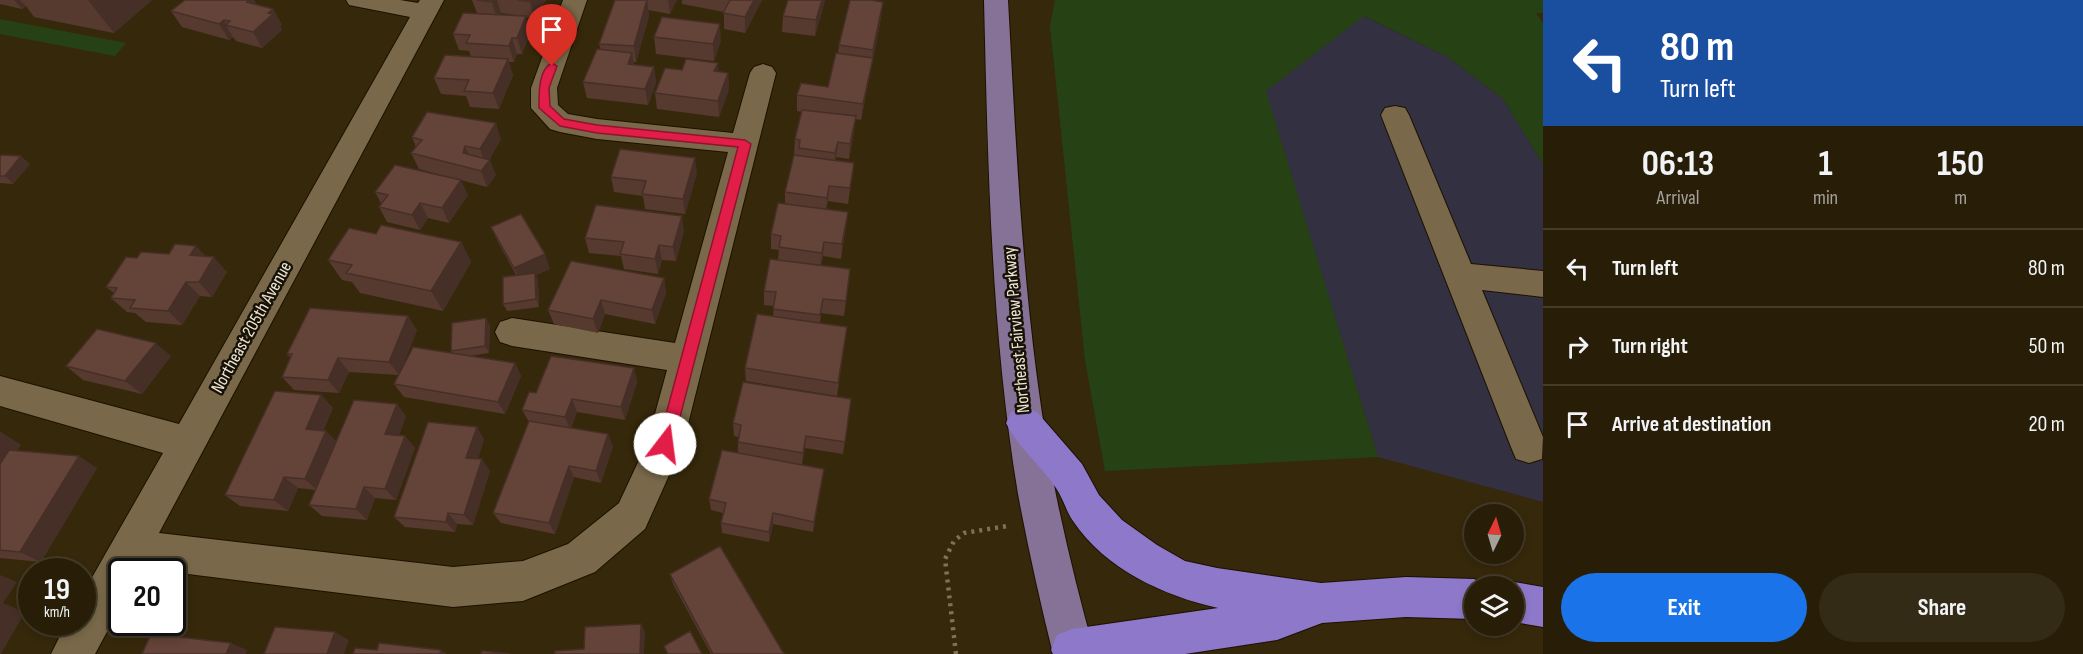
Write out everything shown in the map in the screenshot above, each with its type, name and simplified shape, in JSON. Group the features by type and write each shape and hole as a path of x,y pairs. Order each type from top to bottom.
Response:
{"highway":[{"path":"1024,423 1069,476 1086,508 1108,533 1143,560 1179,579 1217,588 1321,603 1406,597 1464,599"},
{"path":"1073,652 1277,620 1321,603"},
{"path":"1524,604 1543,607"}],"main road":[{"name":"Northeast Fairview Parkway","path":"996,0 1008,251 1024,423 1041,520 1073,652"}],"street":[{"path":"358,0 429,6"},
{"path":"575,0 544,88 544,108 560,122 597,129 745,144"},
{"name":"Northeast 205th Avenue","path":"72,654 429,6"},
{"path":"129,549 453,586 523,580 581,558 632,516 665,444 764,73"},
{"path":"1395,115 1529,447"},
{"path":"1460,275 1543,284"},
{"path":"512,332 688,359"},
{"path":"0,391 187,443"}],"path":[{"path":"956,654 945,559 954,541 964,533 1041,520"}],"shaded area":[{"path":"1363,16 1448,57 1503,99 1543,164 1543,502 1378,457 1265,91"}],"green space":[{"path":"1055,0 1543,0 1543,13 1536,13 1543,23 1543,164 1503,99 1448,57 1364,16 1266,91 1378,457 1105,471 1085,360 1050,26"},
{"path":"0,19 126,43 115,56 0,34"}],"building":[{"path":"185,0 249,0 247,2 273,9 268,13 273,14 253,32 226,25 230,21 224,20 219,24 171,11"},
{"path":"615,0 647,0 634,46 599,44"},
{"path":"730,0 754,0 745,17 723,13"},
{"path":"788,0 822,0 816,20 783,16"},
{"path":"850,0 883,2 873,50 839,45"},
{"path":"463,13 526,16 517,38 512,38 509,46 466,43 470,35 453,34"},
{"path":"662,17 720,24 713,44 654,37"},
{"path":"597,49 632,53 628,64 654,67 645,89 583,82"},
{"path":"836,53 873,58 863,104 797,95 801,83 828,87"},
{"path":"445,55 508,59 493,93 464,91 469,80 434,78"},
{"path":"686,59 718,63 714,71 728,73 718,101 655,93 665,68 682,70"},
{"path":"802,110 856,116 850,144 838,142 835,153 799,148 800,140 795,139"},
{"path":"427,112 496,123 480,149 465,146 463,153 490,160 481,171 411,153 422,140 412,137"},
{"path":"620,149 695,158 683,199 642,194 646,181 611,177"},
{"path":"794,155 854,163 850,188 829,186 827,198 785,192"},
{"path":"0,156 21,156 5,176 0,176"},
{"path":"395,165 461,180 442,208 420,203 412,215 379,207 388,195 375,192"},
{"path":"778,203 848,212 842,244 824,242 822,253 779,247 781,236 771,234"},
{"path":"596,205 682,216 673,247 659,245 655,259 620,254 624,242 585,238"},
{"path":"521,214 545,254 514,268 491,227"},
{"path":"381,225 461,242 431,291 346,273 352,265 328,260 349,228 376,234"},
{"path":"175,244 196,246 190,255 214,257 199,282 186,282 168,311 130,308 135,300 111,298 117,288 106,287 126,257 137,258 141,252 169,254"},
{"path":"770,259 850,269 846,301 823,299 820,315 773,309 776,292 764,291"},
{"path":"571,261 664,278 652,310 601,300 593,319 548,310"},
{"path":"535,273 536,299 503,304 503,277"},
{"path":"310,308 408,316 389,362 338,358 328,380 282,377 292,354 287,354"},
{"path":"757,314 847,327 838,383 745,368"},
{"path":"486,318 485,346 451,351 452,323"},
{"path":"97,329 156,343 125,381 66,366"},
{"path":"413,347 515,363 498,402 394,384"},
{"path":"551,356 634,368 621,407 572,399 565,417 522,410 529,392 536,393"},
{"path":"743,382 851,399 845,442 806,436 803,453 738,442 741,425 733,423"},
{"path":"275,391 321,395 306,429 326,431 305,479 284,477 274,500 225,495"},
{"path":"354,400 397,404 385,434 405,436 385,489 364,487 356,509 309,505"},
{"path":"529,421 608,434 596,471 569,466 549,523 493,513"},
{"path":"428,422 477,427 466,458 482,459 464,515 448,513 446,522 394,517"},
{"path":"9,450 79,456 20,552 0,550 0,464"},
{"path":"722,450 824,469 814,522 773,513 769,532 721,523 726,503 709,499"},
{"path":"720,546 784,654 713,654 670,574"},
{"path":"641,624 640,654 555,654 555,651 584,649 585,627"},
{"path":"275,627 335,632 327,654 264,654"},
{"path":"690,631 702,654 668,654 664,646"},
{"path":"150,636 231,643 226,654 142,654"},
{"path":"379,643 441,650 440,654 353,654 355,648 377,650"},
{"path":"482,651 510,654 481,654"}],"route":[{"path":"552,66 544,88 544,108 560,122 597,129 745,144 665,444"}]}
